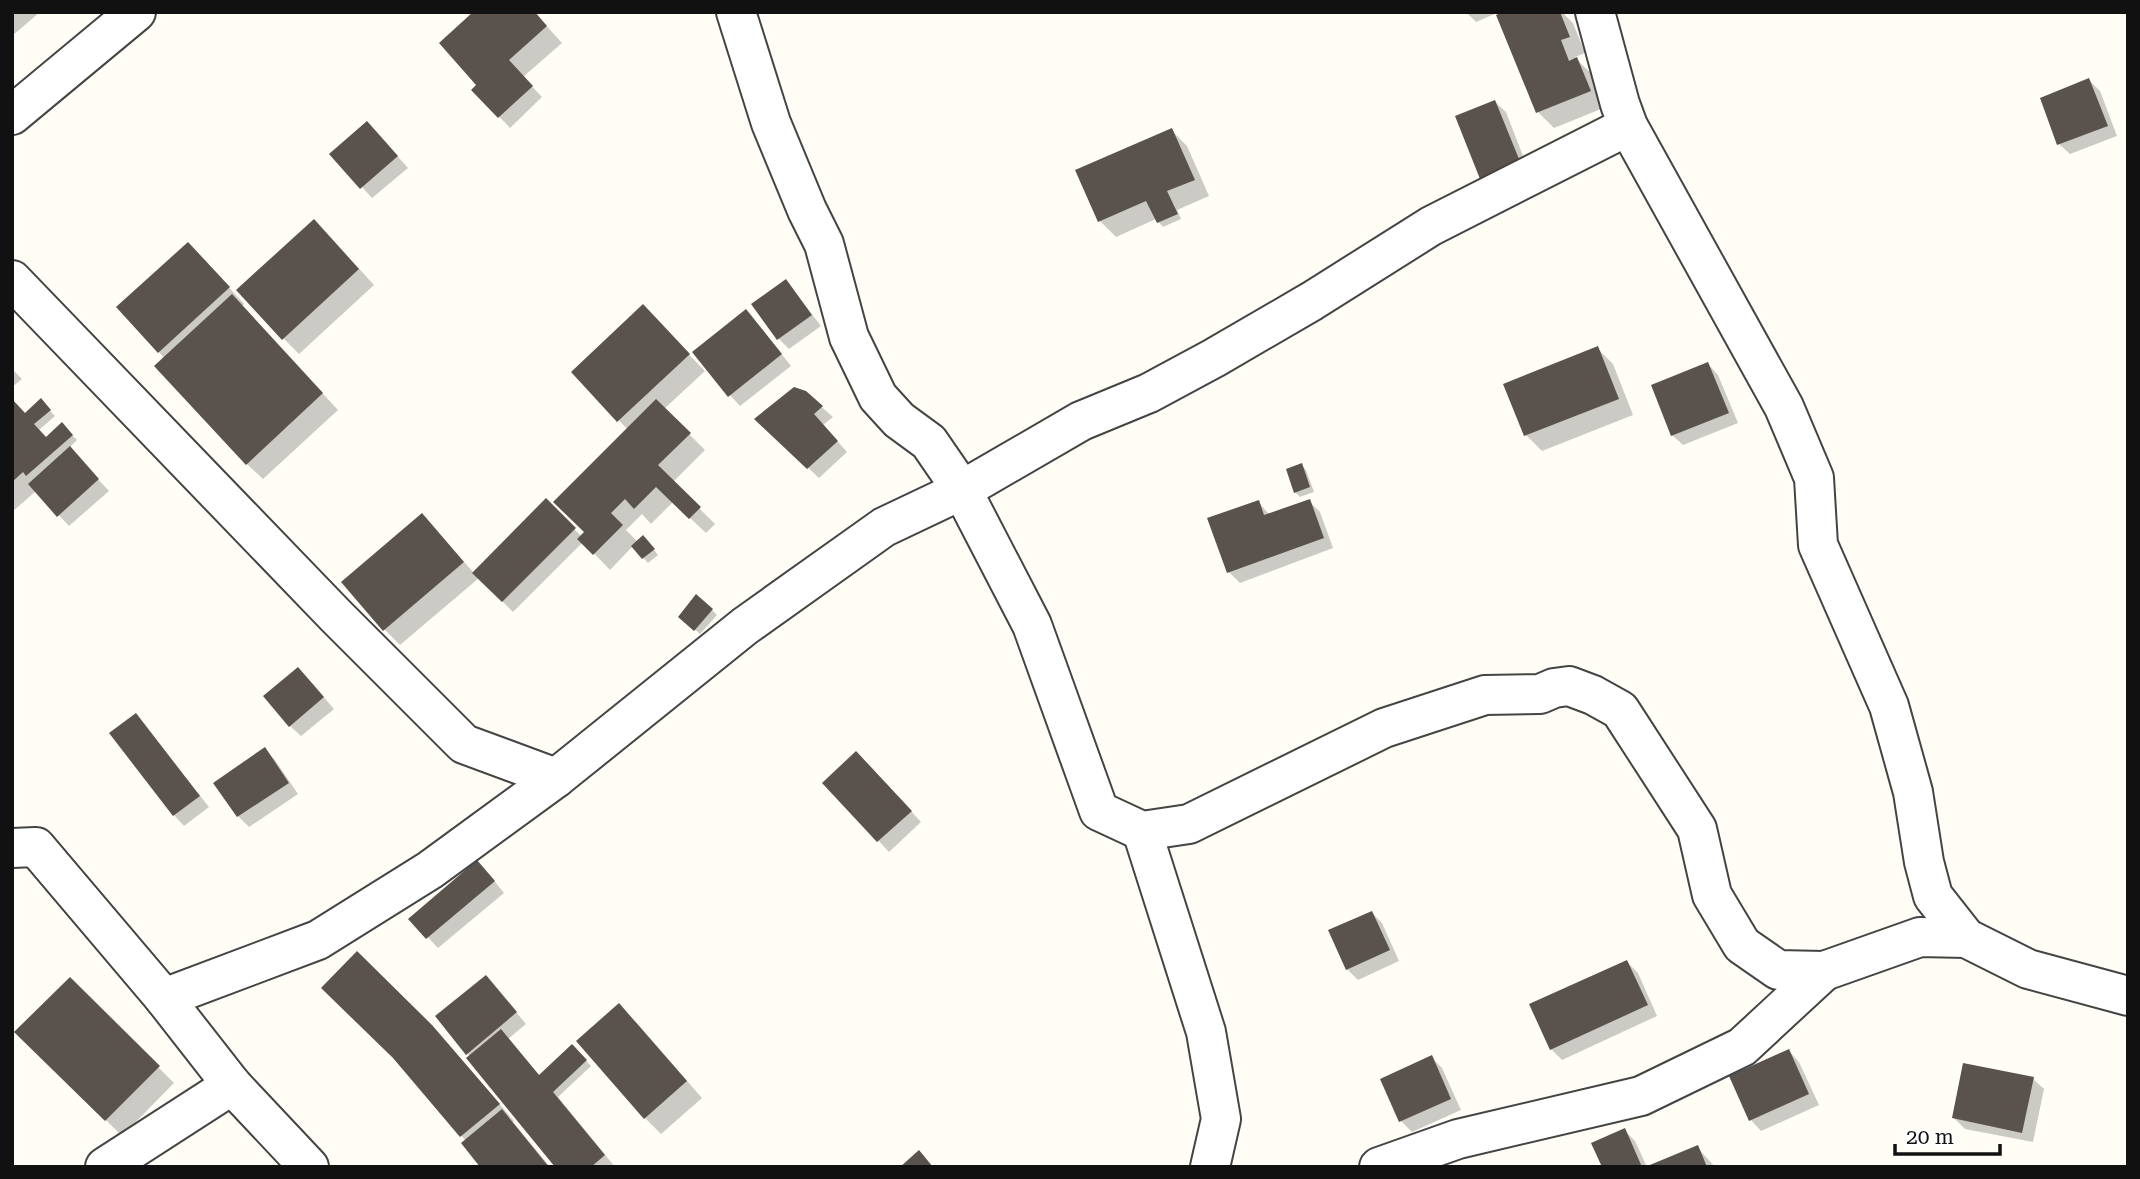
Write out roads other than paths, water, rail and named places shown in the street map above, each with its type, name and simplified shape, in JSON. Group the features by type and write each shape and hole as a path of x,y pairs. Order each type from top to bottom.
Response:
{"street":[{"path":"12,115 136,12"},
{"path":"736,12 771,123 824,244 849,337 878,397 900,420 929,442 962,490 1032,625 1099,811 1142,831 1189,824 1384,728 1485,695 1540,694 1569,686 1620,710 1697,829 1712,895 1742,945 1778,970 1824,971 1920,937 1966,938"},
{"path":"1595,12 1619,104 1628,126 1784,407 1814,478 1818,545 1892,719 1913,792 1924,862 1933,896 1966,938 2028,969 2128,996"},
{"path":"164,998 318,940 430,870 556,778 745,626 884,527 962,490 1081,421 1149,393 1214,358 1431,226 1628,126"},
{"path":"12,280 336,617 464,744 556,778"},
{"path":"1142,831 1206,1032 1221,1119 1210,1167"},
{"path":"12,848 36,847 164,998 232,1085 309,1167"},
{"path":"1378,1167 1458,1139 1641,1096 1742,1046 1824,971"},
{"path":"105,1167 232,1085"}]}
